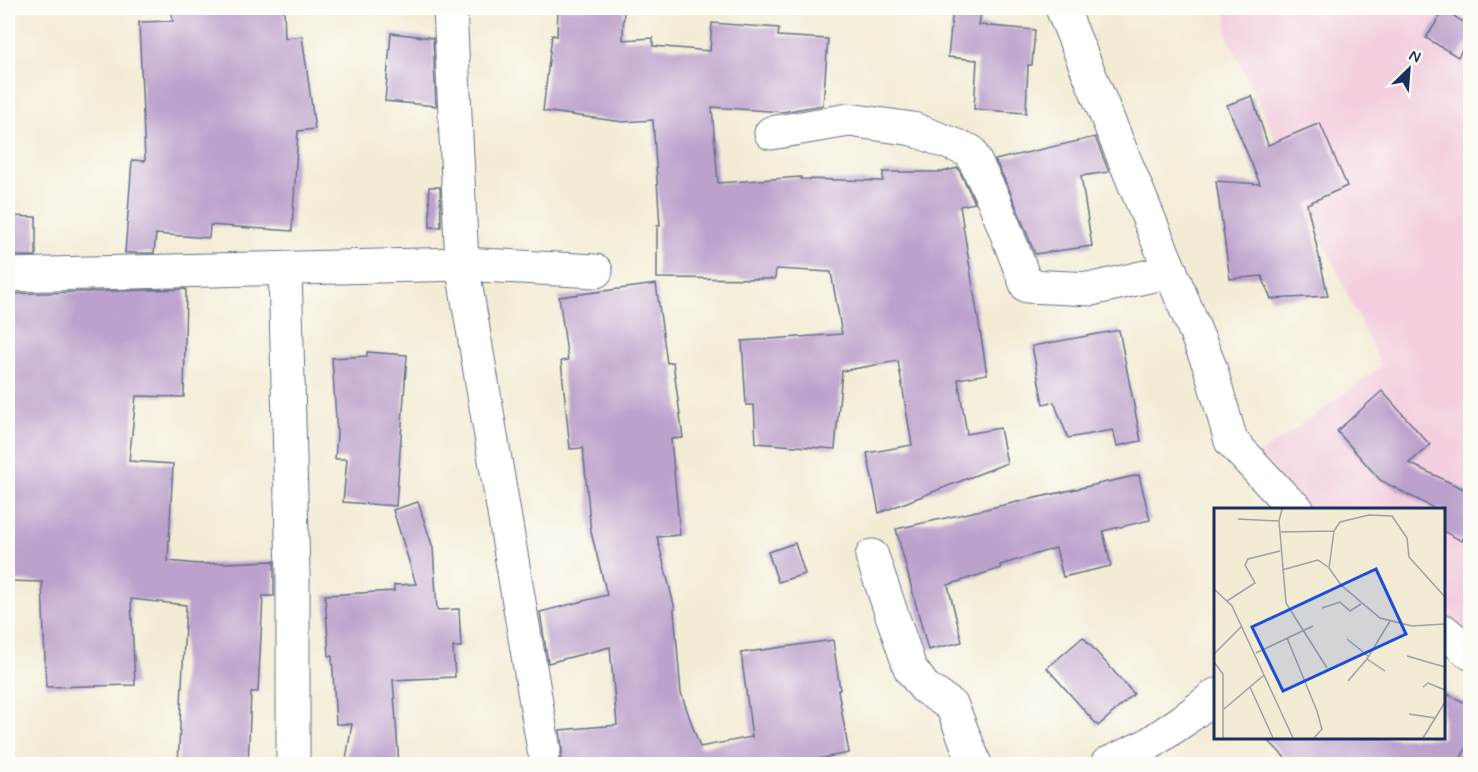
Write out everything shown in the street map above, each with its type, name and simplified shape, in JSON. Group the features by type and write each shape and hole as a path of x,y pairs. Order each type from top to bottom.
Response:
{"street":[{"path":"450,8 462,264 544,750"},
{"path":"1062,8 1210,368 1231,441 1294,508"},
{"path":"771,133 849,120 913,129 970,151 993,198 1028,286 1092,289 1171,271"},
{"path":"8,275 462,264 596,271"},
{"path":"285,269 293,574 293,765"},
{"path":"872,556 910,668 924,687 952,706 975,765"},
{"path":"1445,633 1470,653"},
{"path":"1107,765 1146,746 1214,696"}],"shaded area":[{"path":"1227,8 1470,8 1470,656 1445,636 1445,508 1298,508 1253,458 1381,366 1226,33"}],"building":[{"path":"171,8 284,8 285,38 302,36 315,129 298,131 292,231 210,225 209,238 156,234 154,253 125,253 132,160 145,161 139,22 173,21"},
{"path":"558,8 624,8 623,40 653,38 653,46 710,51 712,23 779,28 778,36 828,39 823,105 782,112 712,107 718,183 801,177 801,179 883,181 883,172 942,172 958,168 975,203 960,206 987,374 958,379 967,434 1000,428 1007,463 879,513 867,453 912,445 898,361 842,371 835,449 756,443 754,405 746,405 742,341 842,334 831,272 776,269 775,279 657,278 657,226 660,226 653,120 623,122 543,111 552,35 557,36"},
{"path":"953,8 982,8 979,25 1035,30 1032,65 1028,65 1026,113 974,109 977,60 948,57"},
{"path":"1444,10 1470,26 1470,37 1458,57 1426,38"},
{"path":"391,33 433,38 436,106 385,101"},
{"path":"1252,96 1268,145 1320,123 1347,186 1307,204 1328,296 1271,299 1262,276 1230,279 1216,181 1260,184 1227,105"},
{"path":"1095,137 1109,172 1081,176 1092,246 1035,254 995,160"},
{"path":"429,187 440,187 441,227 430,227"},
{"path":"8,216 36,217 36,256 8,256"},
{"path":"656,284 667,363 673,362 683,438 671,439 680,535 657,537 675,609 681,693 700,747 752,737 741,653 833,640 840,690 838,690 849,753 786,765 556,765 562,756 560,730 617,725 610,647 548,663 540,612 607,595 591,532 583,448 570,449 561,361 568,360 559,297"},
{"path":"186,289 184,397 136,396 129,461 173,464 168,561 199,564 274,561 274,596 263,596 258,692 251,692 248,765 178,765 186,605 131,599 135,685 46,687 42,582 8,581 8,294"},
{"path":"1119,330 1141,441 1117,446 1113,430 1068,438 1054,402 1043,404 1032,346"},
{"path":"367,352 407,355 396,506 343,502 347,459 335,459 337,434 332,358 367,356"},
{"path":"1382,391 1430,445 1409,463 1470,492 1470,524 1462,541 1445,532 1445,508 1433,508 1380,480 1337,431"},
{"path":"1139,475 1150,520 1103,531 1111,566 1063,577 1056,548 1000,565 1001,568 948,585 962,642 928,650 896,529"},
{"path":"418,502 433,548 437,610 459,609 461,647 453,647 455,677 393,680 399,765 345,765 352,724 336,724 325,595 394,591 394,585 416,584 393,510"},
{"path":"795,543 805,574 778,582 768,552"},
{"path":"1083,637 1134,694 1098,726 1047,668"},
{"path":"1445,693 1470,705 1470,741 1457,765 1292,765 1267,739 1445,739"}]}
